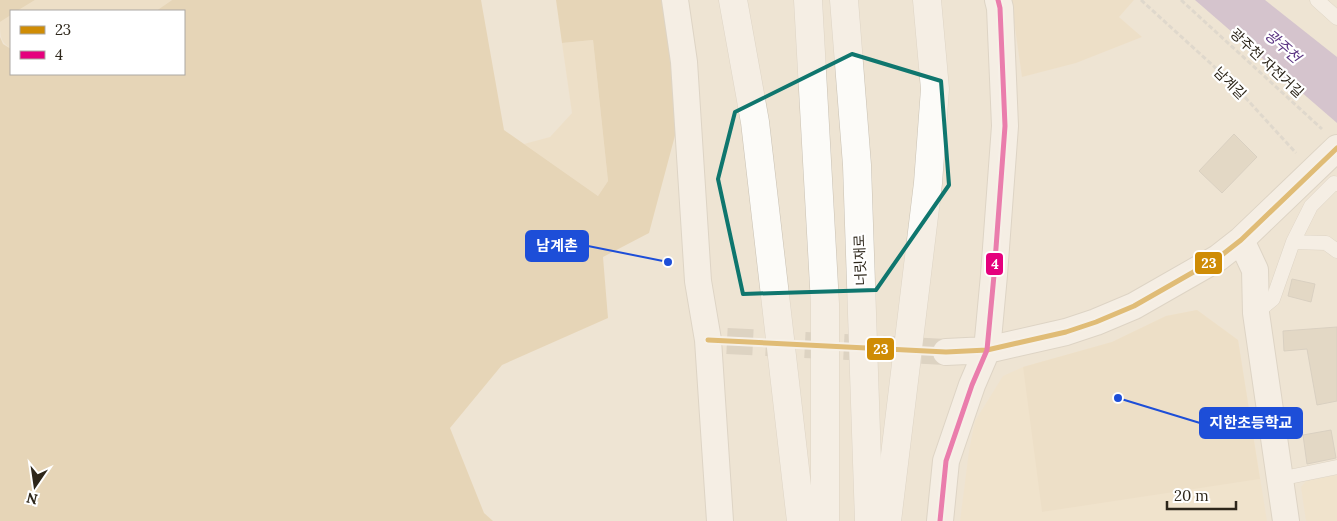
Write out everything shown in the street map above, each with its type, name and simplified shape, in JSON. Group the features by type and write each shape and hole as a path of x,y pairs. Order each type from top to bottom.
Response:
{"main road":[{"path":"734,0 755,122 801,521"},
{"path":"808,0 825,304 825,521"},
{"name":"너릿재로","path":"844,0 857,165 869,521"},
{"path":"887,521 928,174 934,89 927,0"}],"street":[{"path":"675,0 684,62 698,282 717,340 720,521"},
{"path":"940,521 946,461 972,385 987,350 1005,126 1000,8 998,0"},
{"path":"946,352 987,350 1066,332 1134,306 1218,258 1241,240 1322,155"},
{"path":"1241,240 1255,270 1256,313 1286,521"}],"lane":[{"path":"1317,0 1337,18"},
{"path":"1256,313 1273,299 1293,242 1311,206 1334,183 1337,184"},
{"path":"1293,242 1326,243 1337,251"},
{"path":"1279,480 1337,467"}],"path":[{"name":"남계길","path":"1141,0 1230,82 1298,156 1322,155"},
{"name":"광주천 자전거길","path":"1181,0 1322,155"}],"highlighted area":[{"path":"852,54 941,81 949,185 876,290 743,294 718,179 735,112"}],"shaded area":[{"path":"0,0 35,0 19,10 10,10 10,16 0,22"},
{"path":"35,0 172,0 157,10 19,10"},
{"path":"172,0 481,0 504,130 598,196 608,181 593,40 562,43 556,0 666,0 681,113 649,233 603,257 608,318 502,365 450,428 484,513 493,521 0,521 0,37 3,44 10,48 10,75 185,75 185,10 157,10"},
{"path":"1011,0 1134,0 1119,17 1142,37 1076,63 1022,77"},
{"path":"10,16 10,48 1,38 0,22"},
{"path":"593,40 608,181 598,196 524,144 550,137 572,113 562,43"},
{"path":"1197,310 1238,340 1267,521 960,521 975,421 1003,376 1023,367 1112,342 1166,316"},
{"path":"1197,310 1238,340 1260,479 1042,512 1023,367 1112,342 1166,316"},
{"path":"1337,475 1337,521 1306,521 1301,487 1306,481"}],"water":[{"name":"광주천","path":"1195,0 1265,0 1337,57 1337,123"}],"building":[{"path":"1234,134 1257,157 1222,193 1199,171"},
{"path":"1292,279 1315,284 1311,302 1288,296"},
{"path":"1337,327 1337,401 1317,405 1307,349 1284,351 1283,331"},
{"path":"1331,430 1336,458 1307,464 1303,435"}],"tunnel":[{"path":"727,341 946,352"}],"transit line":[{"name":"4","path":"940,521 946,461 972,385 987,350 1005,126 1000,8 998,0"},
{"name":"23","path":"708,340 946,352 987,350 1066,332 1134,306 1218,258 1241,240 1337,148"}],"place":[{"name":"남계촌","path":"668,262"},
{"name":"지한초등학교","path":"1118,398"}]}
